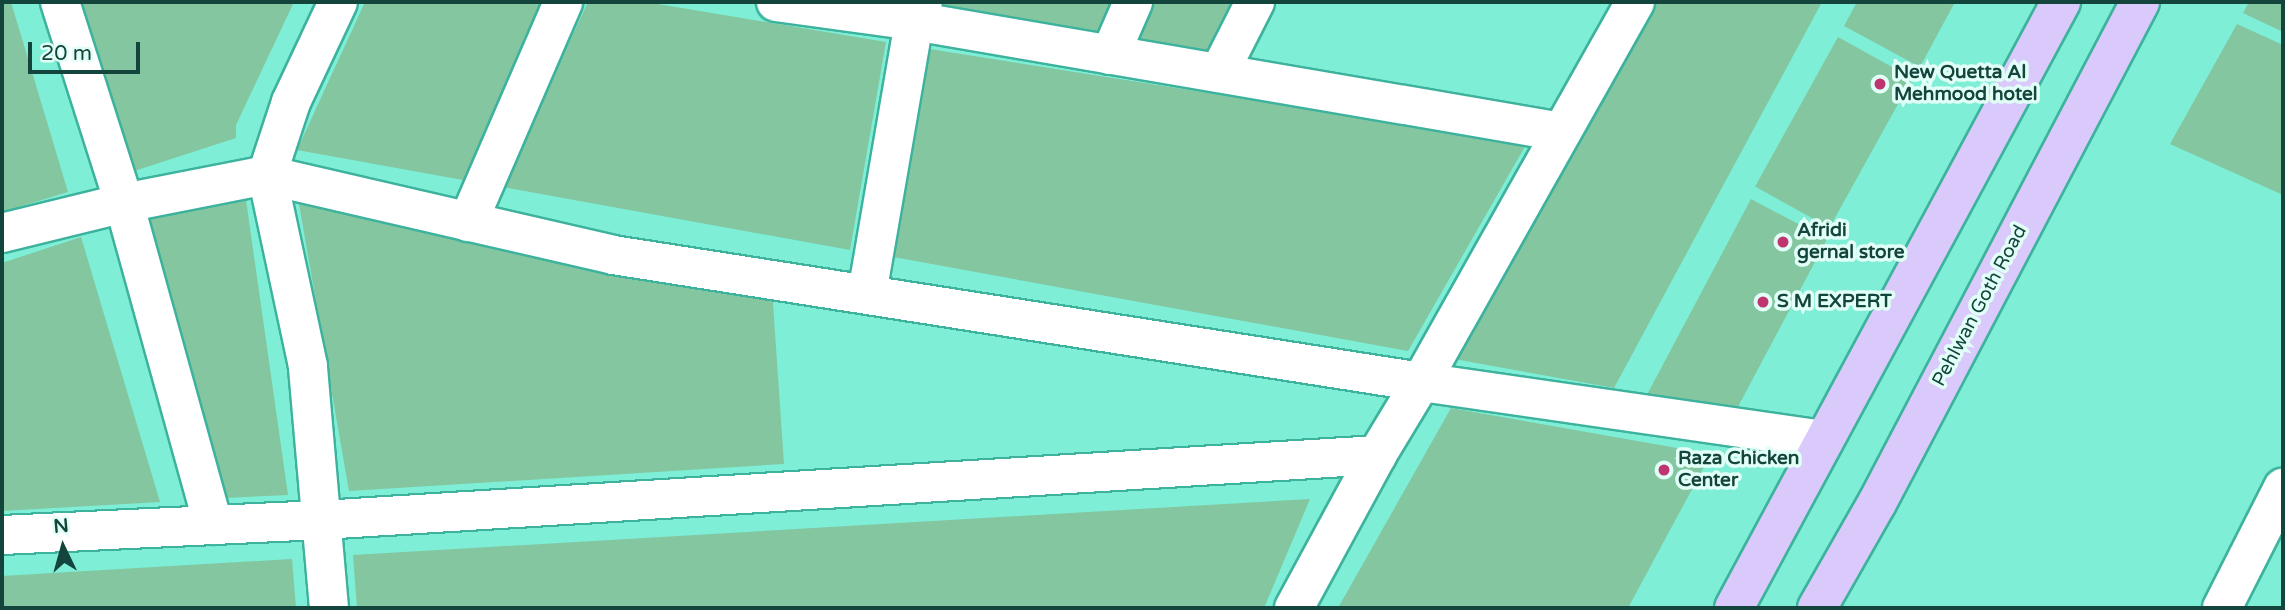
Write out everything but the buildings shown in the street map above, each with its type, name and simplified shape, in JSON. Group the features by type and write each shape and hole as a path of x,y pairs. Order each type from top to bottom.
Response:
{"main road":[{"path":"1734,608 2061,2"},
{"name":"Pehlwan Goth Road","path":"1817,608 1877,503 2140,2"}],"street":[{"path":"60,2 124,203 213,525"},
{"path":"328,608 308,366 267,175 291,102 338,2"},
{"path":"468,222 563,2"},
{"path":"776,2 918,11 1110,55 1562,132"},
{"path":"1110,55 1133,2"},
{"path":"1219,73 1255,2"},
{"path":"1294,608 1377,455 1422,382 1635,2"},
{"path":"867,294 918,11"},
{"path":"2,233 124,203 267,175 613,255 1422,382 1824,440"},
{"path":"2,535 321,520 1377,455"},
{"path":"2222,608 2283,488"}],"place":[{"name":"New Quetta Al Mehmood hotel","path":"1880,84"},
{"name":"Afridi gernal store","path":"1783,242"},
{"name":"S M EXPERT","path":"1763,302"},
{"name":"Raza Chicken Center","path":"1664,470"}]}
